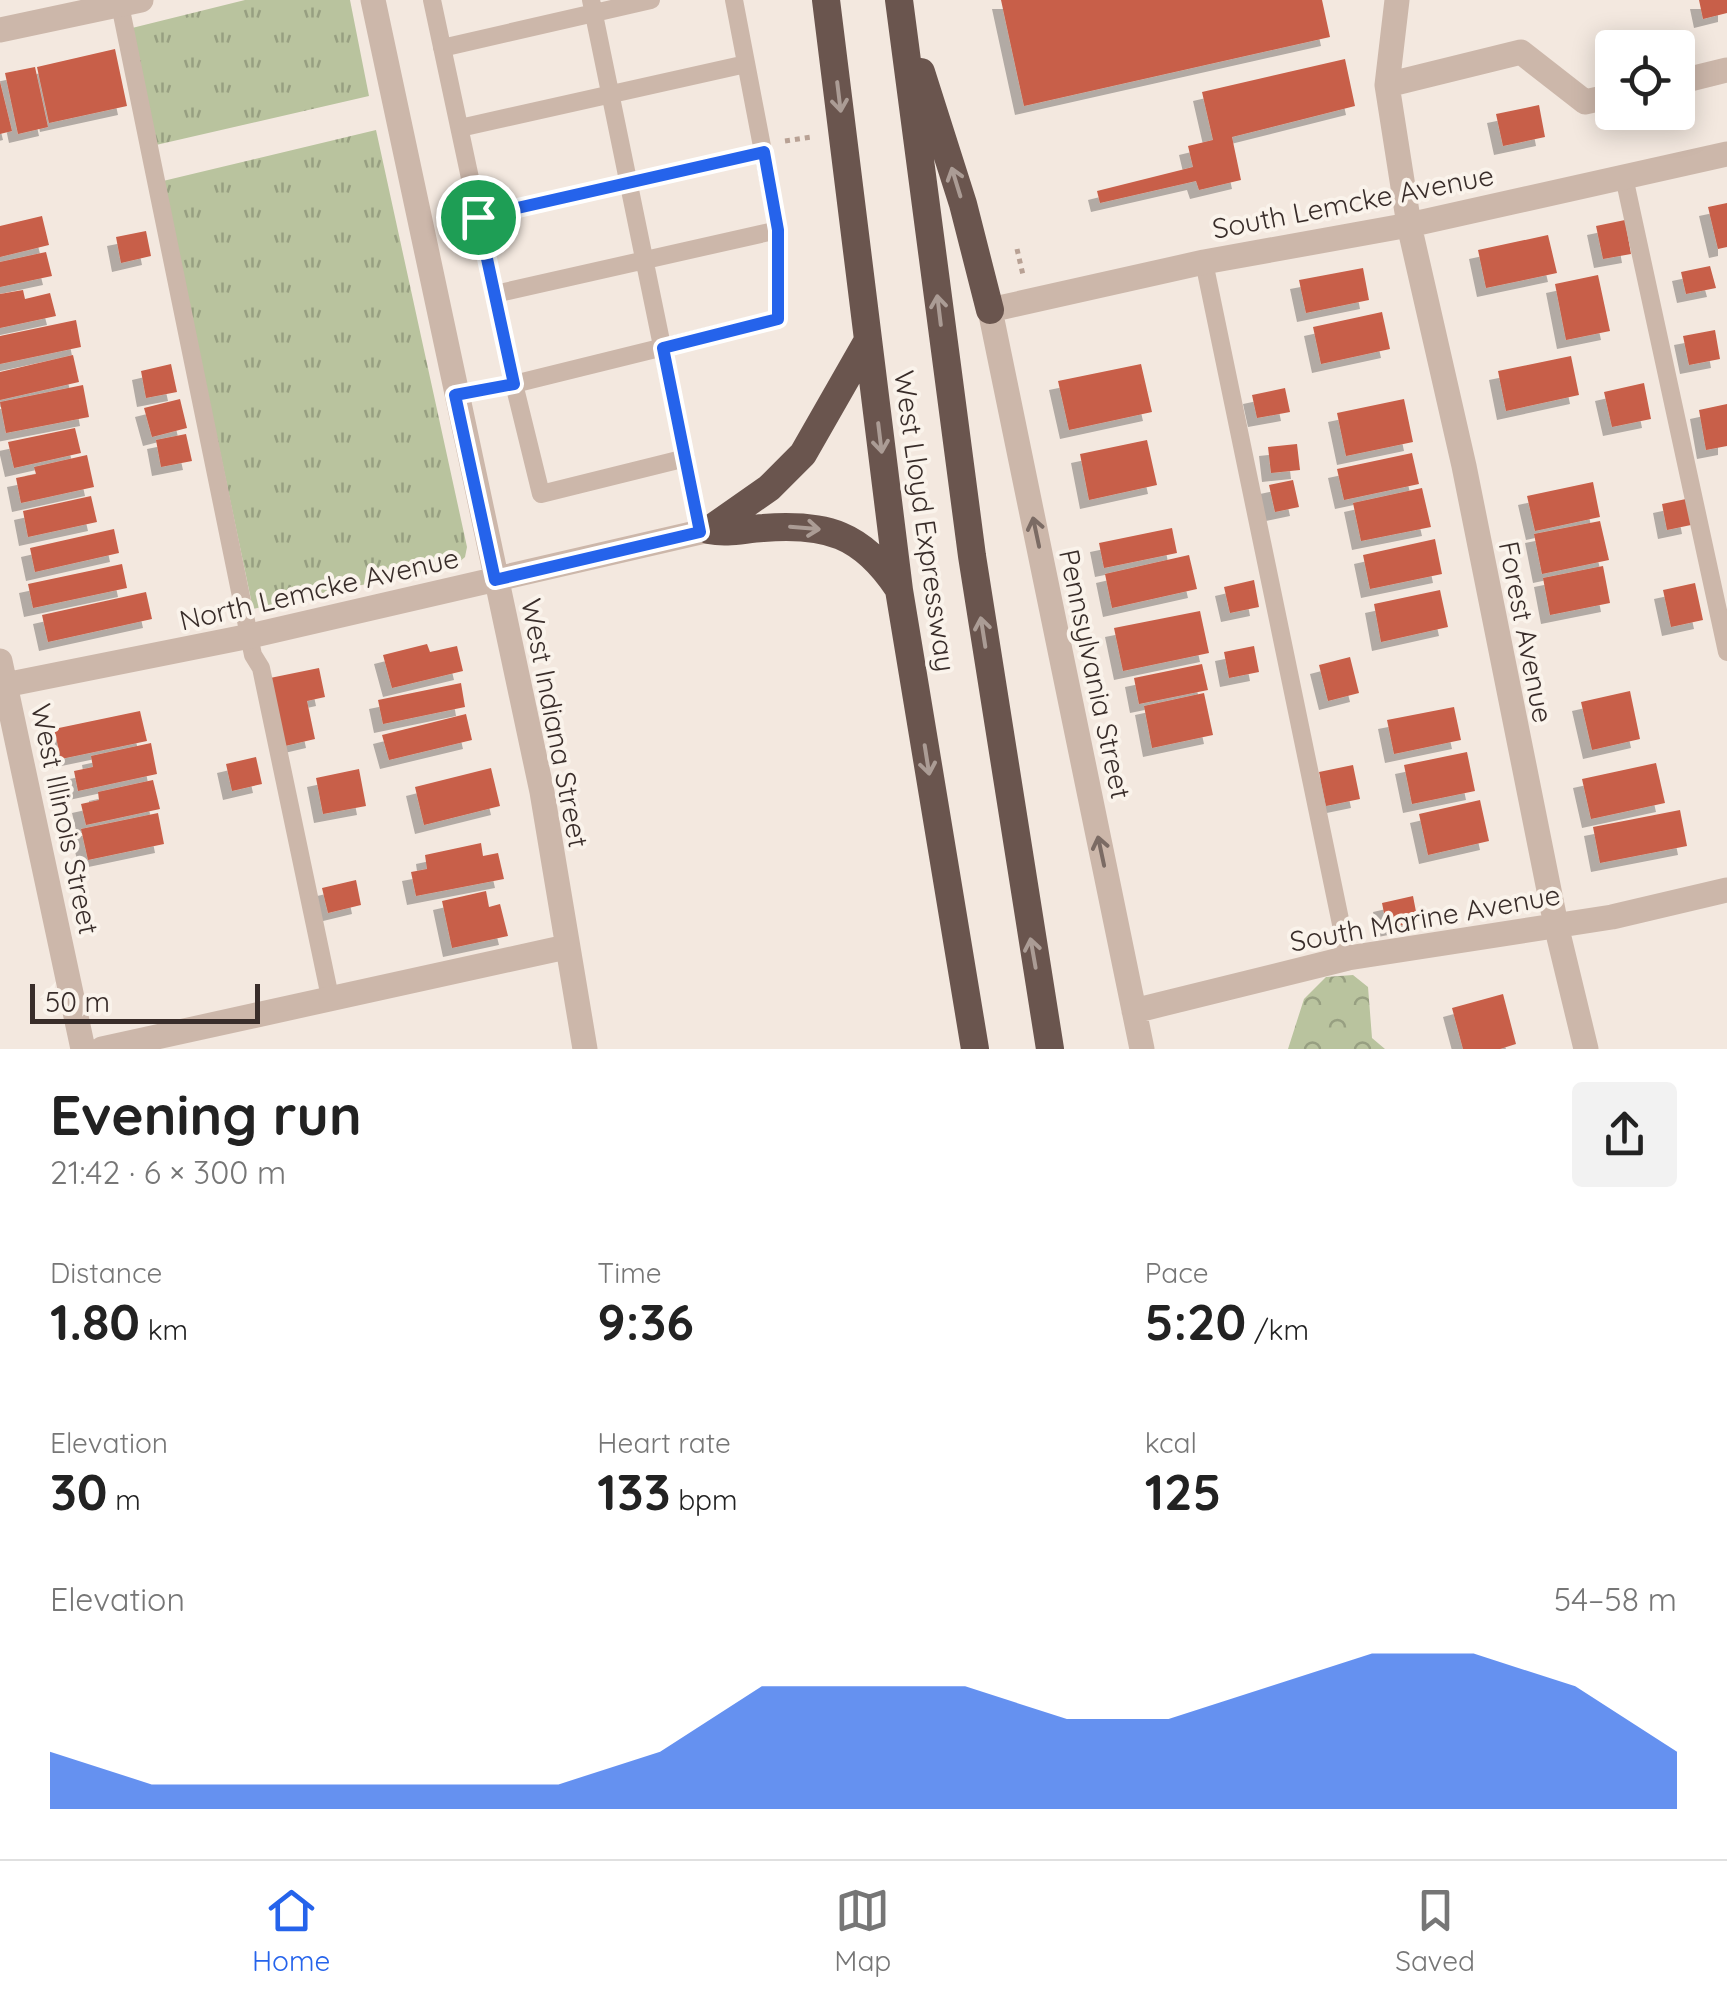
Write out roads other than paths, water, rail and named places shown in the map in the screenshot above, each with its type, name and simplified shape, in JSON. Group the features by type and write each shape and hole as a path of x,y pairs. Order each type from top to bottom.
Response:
{"highway":[{"name":"West Lloyd Expressway","path":"826,0 899,590 975,1049"},
{"name":"West Lloyd Expressway","path":"899,1 972,556 1050,1049"},
{"path":"899,1 963,204 990,310"},
{"path":"705,530 769,488 804,454 867,342"},
{"path":"705,530 727,533 805,525 832,532 862,547 899,590"}],"street":[{"name":"West Indiana Street","path":"373,0 542,792 585,1049"},
{"name":"Forest Avenue","path":"1397,0 1387,85 1410,225 1464,466 1556,925 1586,1049"},
{"path":"0,30 127,2"},
{"path":"1387,85 1521,52 1585,102 1595,100"},
{"path":"1695,78 1727,70"},
{"name":"South Lemcke Avenue","path":"990,310 1204,262 1410,225 1727,154"},
{"name":"Pennsylvania Street","path":"990,310 1142,1049"},
{"name":"North Lemcke Avenue","path":"2,678 250,636 705,530"},
{"name":"West Illinois Street","path":"2,678 83,1049"},
{"name":"South Marine Avenue","path":"1134,1011 1348,958 1612,917 1727,890"},
{"path":"102,1049 566,947"}],"lane":[{"path":"432,0 541,494 686,458"},
{"path":"442,48 592,7 652,0"},
{"path":"455,395 778,319 778,230 734,0"},
{"path":"127,2 250,636 330,997"},
{"path":"592,7 686,458 705,530"},
{"path":"460,128 746,64"},
{"path":"478,217 764,152"},
{"path":"1624,177 1727,652"},
{"path":"495,294 778,230"},
{"path":"1204,262 1348,958"}]}
